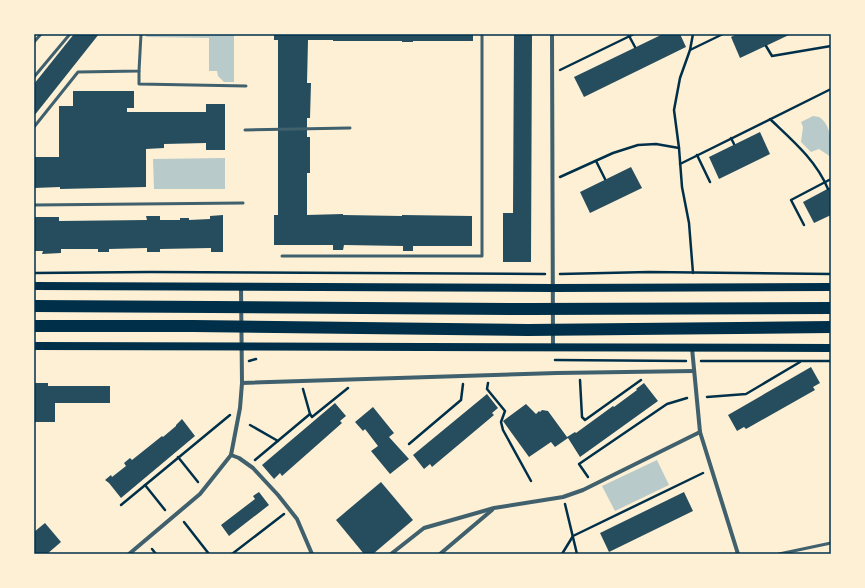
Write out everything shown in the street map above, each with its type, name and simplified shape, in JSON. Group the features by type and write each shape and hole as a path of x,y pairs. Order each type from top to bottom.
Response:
{"highway":[{"path":"34,306 535,309 831,308"},
{"path":"34,326 248,326 528,330 831,327"}],"main road":[{"path":"34,286 553,288 831,287"},
{"path":"34,346 831,348"}],"street":[{"path":"552,34 553,348"},
{"path":"129,554 200,494 230,455 240,408 242,383 241,287"},
{"path":"692,348 700,432 738,554"},
{"path":"242,383 557,373 694,371"},
{"path":"391,554 424,528 494,508 563,497 583,490 700,432"},
{"path":"230,455 239,458 253,468 278,495 297,519 312,554"},
{"path":"440,554 494,508"}],"lane":[{"path":"34,42 41,34"},
{"path":"34,77 70,34"},
{"path":"141,34 139,84 246,86"},
{"path":"282,256 482,256 482,34"},
{"path":"34,127 78,72 139,71"},
{"path":"245,130 350,128"},
{"path":"34,205 243,203"},
{"path":"779,554 831,543"}],"path":[{"path":"552,74 629,35 634,34"},
{"path":"692,273 689,223 682,187 674,110 680,78 690,50 693,34"},
{"path":"690,50 723,34"},
{"path":"629,35 635,48"},
{"path":"766,46 772,56 831,46"},
{"path":"680,164 831,89"},
{"path":"769,119 799,146 825,182 828,189"},
{"path":"730,138 734,144"},
{"path":"552,180 613,153 638,145 656,144 679,148"},
{"path":"697,155 710,182"},
{"path":"596,161 606,179"},
{"path":"804,225 791,200 831,179"},
{"path":"34,273 542,274"},
{"path":"566,274 831,274"},
{"path":"553,348 557,373"},
{"path":"555,360 831,361"},
{"path":"708,397 746,394 801,361"},
{"path":"580,380 582,417 585,420 643,378"},
{"path":"409,444 461,400 463,384"},
{"path":"488,384 487,389 505,411 501,422 503,430 531,481"},
{"path":"310,414 312,417 349,388"},
{"path":"303,389 310,414"},
{"path":"588,477 579,464 667,404 687,398"},
{"path":"121,505 230,414"},
{"path":"255,460 310,414"},
{"path":"250,425 278,441"},
{"path":"178,458 198,482"},
{"path":"562,554 573,536 703,473"},
{"path":"145,485 165,510"},
{"path":"563,497 577,554"},
{"path":"232,554 290,510"},
{"path":"184,522 209,554"},
{"path":"152,549 156,554"}],"shaded area":[{"path":"147,34 234,34 234,82 224,82 218,76 217,71 209,71 209,38 146,37"},
{"path":"813,116 819,117 826,124 831,140 831,157 819,149 811,152 801,142 803,127 801,122"},
{"path":"225,158 225,189 154,189 153,159"},
{"path":"657,460 669,485 615,511 602,486"}],"building":[{"path":"74,34 99,34 34,116 34,84"},
{"path":"274,34 473,34 473,41 402,42 308,40 307,83 311,83 310,118 307,118 307,137 310,137 310,173 307,173 307,215 343,214 472,216 472,246 413,246 413,251 403,251 403,246 344,245 343,250 333,250 333,245 274,245 274,215 278,215 278,40 274,40"},
{"path":"514,34 532,34 531,262 503,262 503,213 513,213"},
{"path":"663,34 680,34 686,47 584,97 574,77"},
{"path":"737,34 791,34 740,58 731,37"},
{"path":"73,91 134,91 134,108 127,108 127,112 206,112 206,104 225,104 225,150 206,150 206,143 164,144 164,148 146,149 146,187 60,189 60,187 34,188 34,157 59,157 59,106 73,106"},
{"path":"760,132 770,154 719,179 709,157"},
{"path":"631,167 642,188 590,213 580,192"},
{"path":"831,187 831,215 814,223 803,202"},
{"path":"223,215 223,252 211,252 211,248 160,249 160,252 147,252 147,248 109,249 109,252 98,252 98,249 61,249 61,253 42,254 43,251 34,251 34,217 59,217 59,221 147,220 146,216 160,216 160,220 180,220 180,218 189,218 189,220 210,219 210,216"},
{"path":"811,367 820,383 813,387 815,390 746,429 744,427 737,431 728,415"},
{"path":"34,383 48,383 48,386 110,386 110,403 55,403 55,422 35,422"},
{"path":"644,383 658,401 580,457 568,438 555,447 551,442 529,457 503,421 526,404 536,414 542,410 548,411 567,437 575,432 576,433 613,406 614,407"},
{"path":"487,394 498,408 492,413 494,415 432,467 430,464 424,469 413,455"},
{"path":"335,403 346,416 340,421 342,423 282,476 280,473 274,479 262,465"},
{"path":"373,407 394,433 389,437 409,459 390,474 371,451 378,446 365,429 363,431 355,422"},
{"path":"182,419 195,436 121,498 105,480 111,475 112,477 126,466 124,463 130,458 132,460 162,436 163,437"},
{"path":"381,482 413,520 373,554 364,554 336,520"},
{"path":"259,492 269,505 229,536 221,525 255,499 253,496"},
{"path":"684,492 693,511 609,552 600,533"},
{"path":"45,523 61,542 47,554 34,554 34,532"}]}
